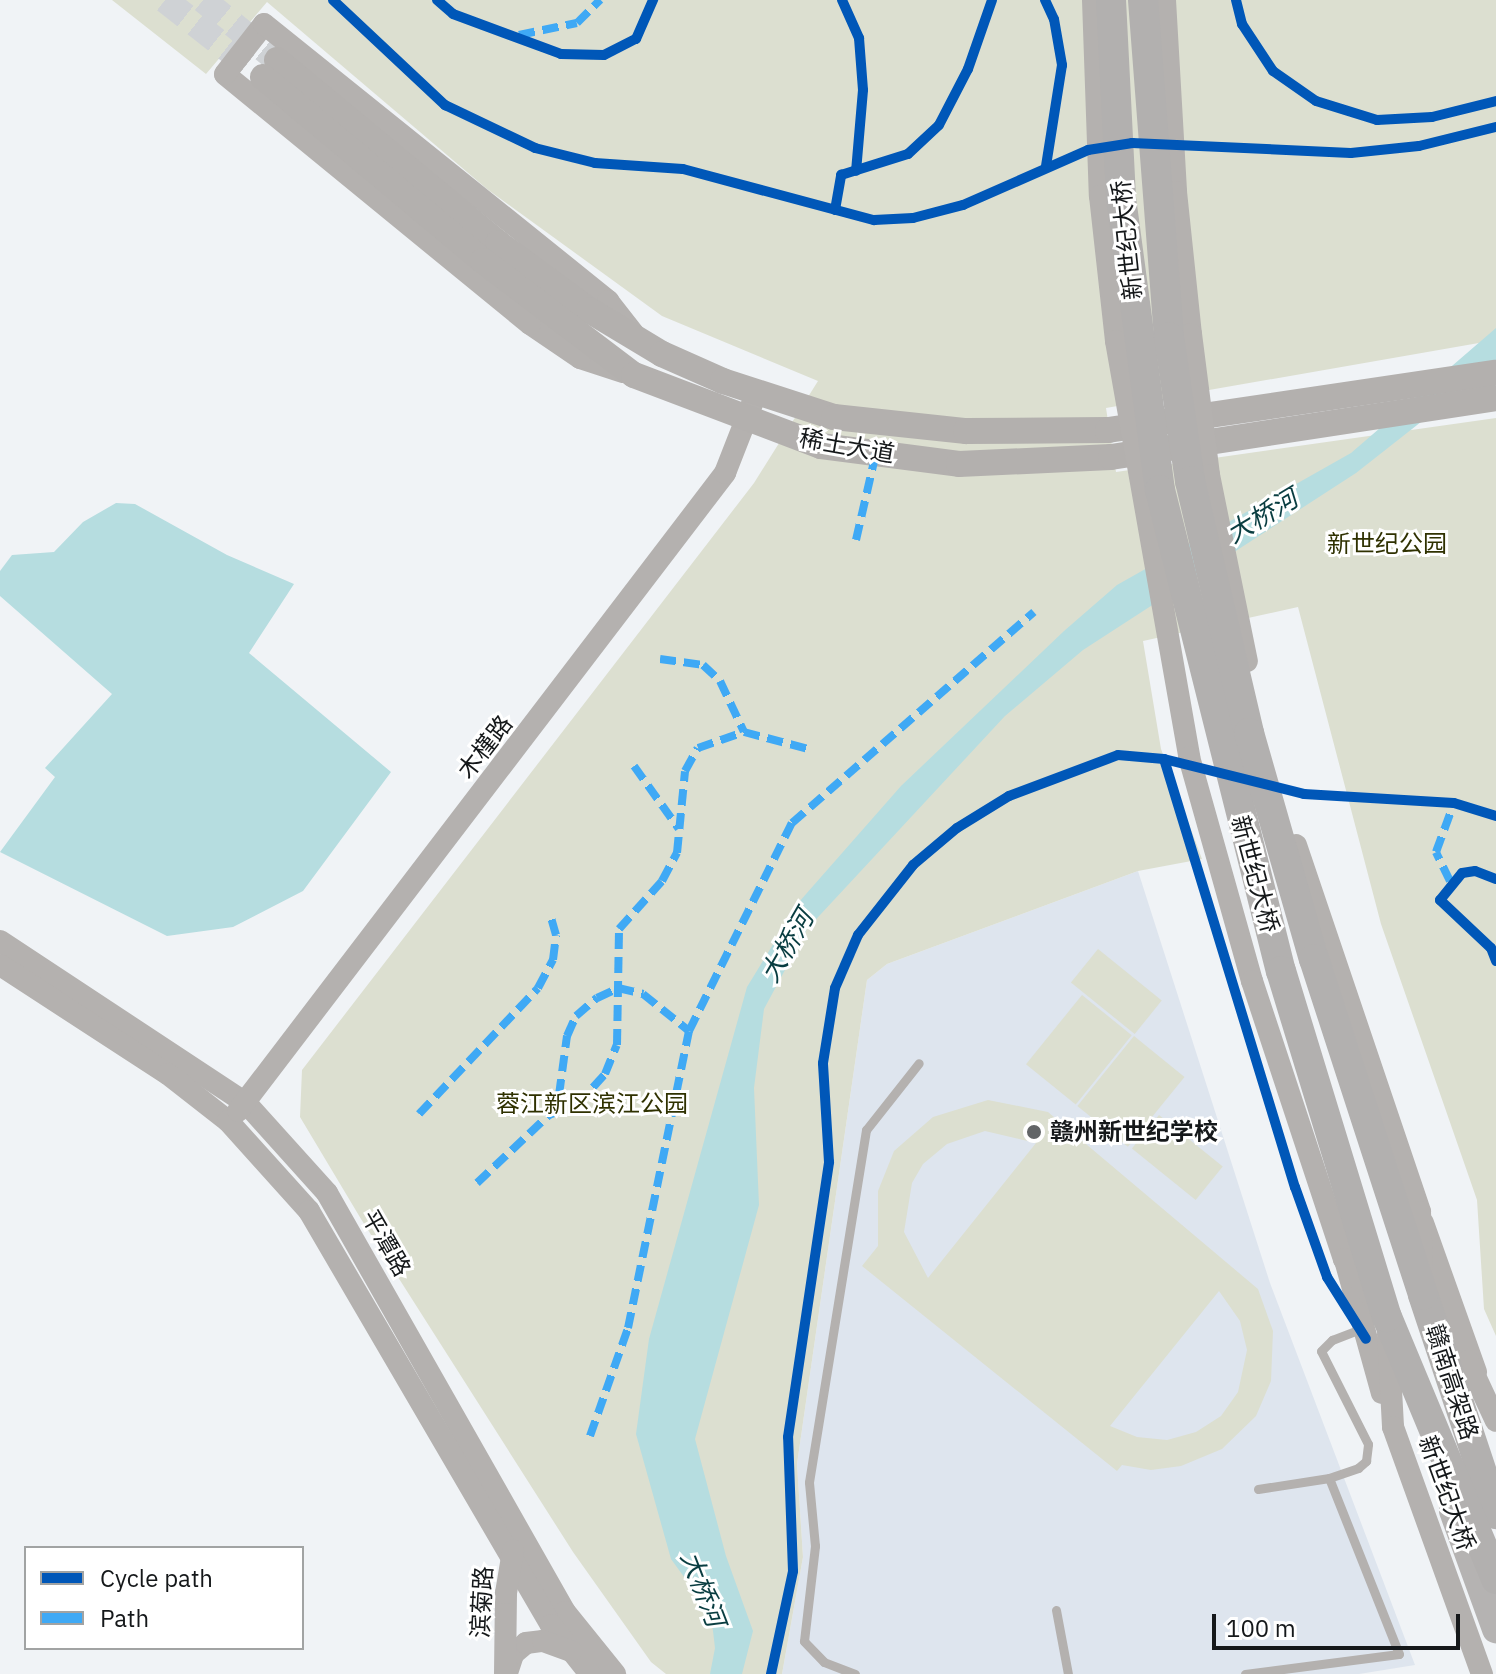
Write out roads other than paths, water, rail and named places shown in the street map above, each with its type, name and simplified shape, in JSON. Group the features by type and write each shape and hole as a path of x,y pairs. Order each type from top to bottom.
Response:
{"highway":[{"name":"新世纪大桥","path":"1111,0 1121,198 1160,490 1281,971 1375,1322"},
{"name":"新世纪大桥","path":"1143,0 1169,337 1190,481 1249,733 1314,959 1423,1295"},
{"name":"赣南高架路","path":"1423,1295 1496,1514"},
{"name":"赣南高架路","path":"1375,1322 1496,1579"}],"main road":[{"name":"稀土大道","path":"1496,373 1108,430 966,431 834,417 755,391 639,340 498,243 270,68 517,288 634,375 748,423 821,446 959,464 1111,457 1496,398"},
{"name":"新世纪大桥","path":"1423,1295 1496,1469"},
{"name":"新世纪大桥","path":"1375,1322 1496,1629"}],"street":[{"path":"1093,0 1100,196 1116,341 1163,631 1189,757 1248,966 1344,1259 1375,1322 1393,1427 1482,1674"},
{"path":"1165,0 1176,192 1209,475 1257,710 1271,770 1420,1212 1496,1421"},
{"path":"634,375 580,358 530,324 225,74 264,24 608,301 639,340"},
{"name":"木槿路","path":"228,1121 246,1103 725,473 748,423 755,391"},
{"name":"平潭路","path":"0,941 246,1103 327,1193 518,1546 571,1651 590,1674"},
{"name":"平潭路","path":"0,965 168,1074 228,1121 309,1211 518,1546 565,1612 615,1674"},
{"path":"1420,1212 1423,1295 1476,1372"},
{"name":"滨菊路","path":"506,1674 518,1546"},
{"path":"506,1674 513,1654 526,1643 543,1641 571,1651"}],"lane":[{"path":"855,1674 824,1662 804,1641 815,1546 809,1482 866,1130 919,1063"},
{"path":"1258,1489 1329,1478 1358,1468 1366,1461 1368,1444 1321,1351 1332,1340 1375,1322"},
{"path":"1245,1674 1399,1654 1329,1478"},
{"path":"1056,1610 1068,1674"}],"water":[{"name":"大桥河","path":"1496,328 1496,363 1356,473 1083,650 1005,716 807,929 764,1009 754,1088 759,1205 695,1439 726,1556 753,1631 742,1674 710,1674 715,1648 711,1614 671,1559 636,1434 649,1339 747,987 799,902 901,786 1064,631 1117,585 1351,453"},
{"path":"116,503 135,504 227,555 294,584 249,653 391,772 303,891 233,927 167,936 0,852 55,777 45,768 112,694 0,596 0,571 12,555 54,552 83,522"}],"tunnel":[{"path":"165,0 263,77"},
{"path":"203,0 277,60"}],"place":[{"name":"赣州新世纪学校","path":"1034,1132"}],"park label":[{"name":"新世纪公园","path":"1387,544"},
{"name":"蓉江新区滨江公园","path":"592,1104"}]}
